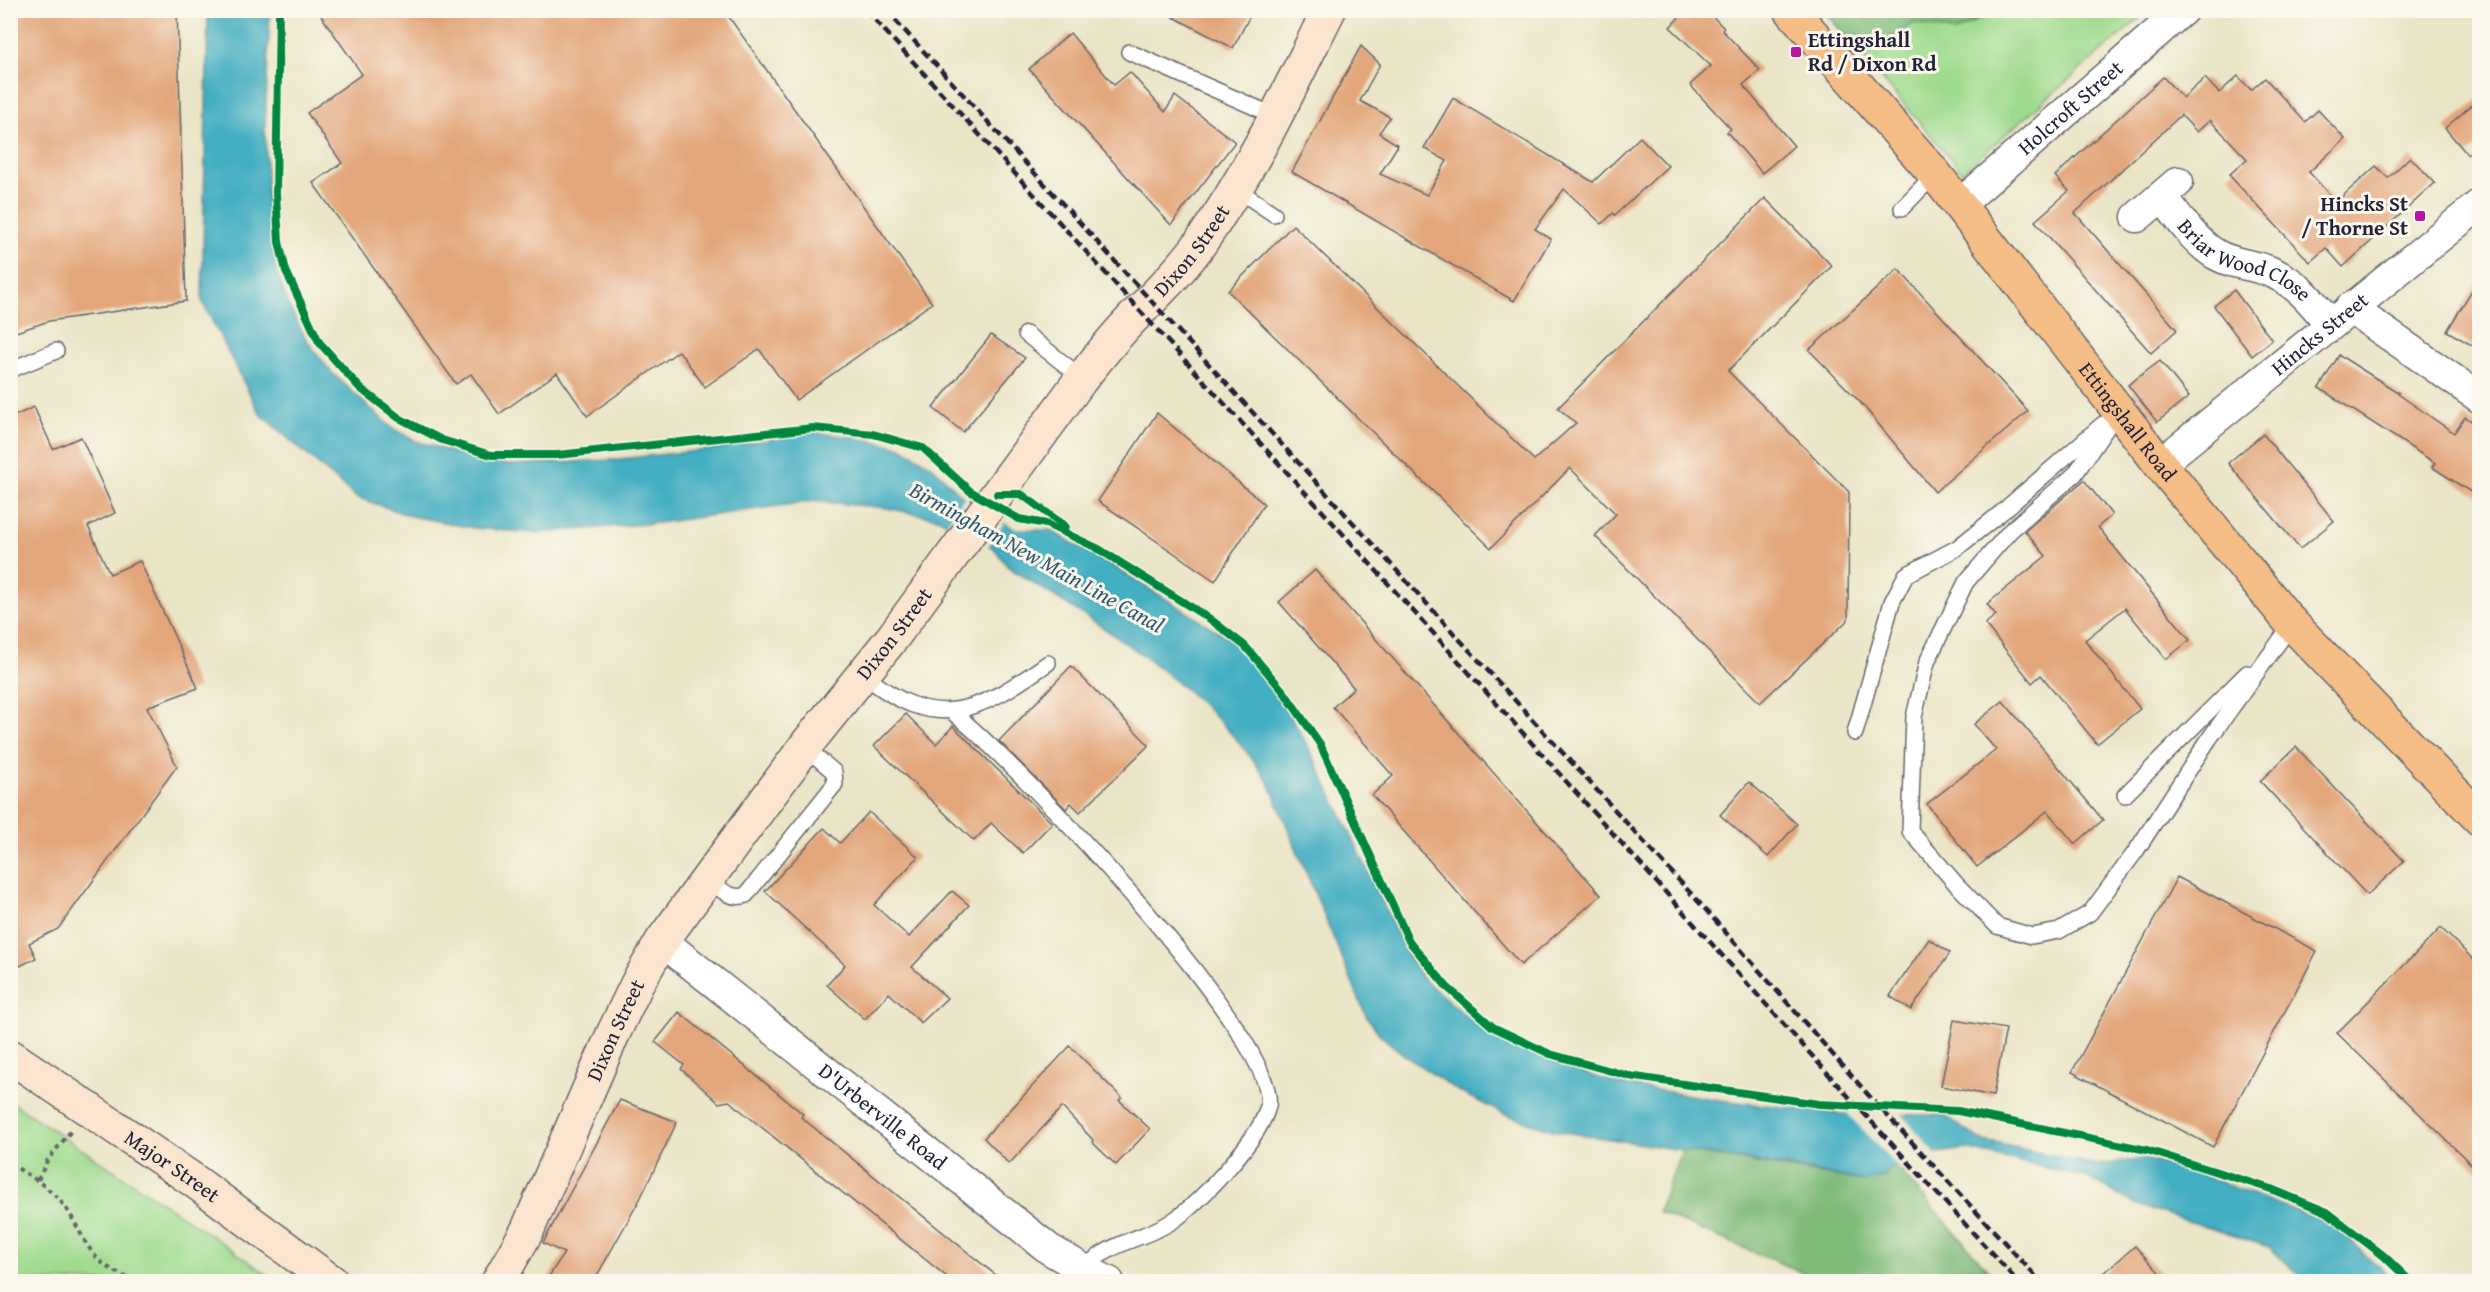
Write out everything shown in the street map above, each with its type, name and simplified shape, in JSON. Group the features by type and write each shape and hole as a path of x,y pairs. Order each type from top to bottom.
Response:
{"main road":[{"name":"Ettingshall Road","path":"1791,10 1935,174 2160,464 2292,624 2480,819"}],"street":[{"name":"Holcroft Street","path":"1959,205 2183,10"},
{"name":"Dixon Street","path":"498,1281 527,1231 613,1035 637,984 662,941 805,747 957,550 1082,378 1113,339 1162,290 1198,246 1235,188 1275,116 1328,11"},
{"name":"Briar Wood Close","path":"2137,217 2170,189 2199,242 2214,254 2233,263 2263,269 2296,285 2340,316 2480,398"},
{"name":"Hincks Street","path":"2160,464 2480,204"},
{"name":"D'Urberville Road","path":"662,941 1049,1249 1109,1281"},
{"name":"Major Street","path":"10,1056 193,1180 332,1281"}],"lane":[{"path":"1129,52 1275,116"},
{"path":"1902,208 1935,174"},
{"path":"1235,188 1274,214"},
{"path":"1026,334 1082,378"},
{"path":"10,370 56,351"},
{"path":"2119,410 2075,474 2010,531 1966,582 1927,662 1914,717 1910,831 1957,885 1997,926 2032,936 2059,931 2090,913 2136,851 2209,739 2292,624"},
{"path":"1855,733 1892,602 1906,575 1957,548 2119,410"},
{"path":"2125,795 2234,686 2292,624"},
{"path":"863,674 894,698 931,709 951,711 971,709 986,703 1048,663"},
{"path":"951,711 971,726 1065,821 1177,946 1249,1047 1264,1080 1268,1104 1260,1125 1225,1173 1174,1221 1105,1252 1083,1269"},
{"path":"708,879 732,897 746,896 836,784 834,772 805,747"}],"path":[{"path":"39,1180 47,1161 64,1139"},
{"path":"10,1164 39,1180 62,1204 80,1229 89,1249 101,1262 136,1281"}],"green space":[{"path":"1824,11 2148,11 1962,172"},
{"path":"1824,11 1994,11 1955,32 1914,23 1863,56"},
{"path":"11,1102 227,1246 276,1281 11,1281"},
{"path":"1682,1150 1863,1181 1896,1166 1998,1281 1823,1281 1658,1212"}],"water":[{"name":"Birmingham New Main Line Canal","path":"208,11 270,11 265,127 268,217 276,270 289,306 306,339 331,372 392,428 416,441 462,455 508,465 609,460 715,449 811,432 853,437 901,447 932,466 963,497 1014,529 1050,530 1227,637 1268,677 1309,748 1405,951 1423,979 1477,1025 1510,1043 1572,1069 1618,1084 1727,1101 1843,1114 1945,1115 1980,1140 2097,1165 2144,1159 2193,1172 2331,1224 2395,1281 2306,1281 2269,1247 2135,1204 2089,1178 1966,1149 1937,1153 1889,1169 1884,1177 1864,1181 1785,1166 1552,1130 1502,1113 1458,1091 1404,1055 1380,1035 1366,1016 1269,783 1244,748 1215,716 1150,661 1080,612 1007,566 995,549 938,518 887,508 814,501 658,523 536,533 474,528 411,516 356,497 260,414 202,301"}],"pier":[{"path":"966,495 1006,520 987,548 945,526"},
{"path":"1845,1111 1901,1113 1937,1156 1899,1169"}],"building":[{"path":"10,10 177,10 186,301 49,321 10,334"},
{"path":"317,10 724,10 932,303 796,400 759,349 705,387 679,351 587,416 557,373 499,414 471,374 456,384 313,183 342,163 307,113 362,74"},
{"path":"1160,10 1253,10 1233,48"},
{"path":"1686,10 1706,10 1760,70 1743,85 1794,146 1762,173 1727,132 1731,129 1690,85 1711,66 1670,27"},
{"path":"1070,33 1114,85 1130,72 1165,112 1175,96 1235,142 1171,225 1029,69"},
{"path":"1361,46 1380,64 1360,101 1390,117 1379,133 1398,145 1380,174 1427,195 1447,161 1424,148 1453,98 1593,182 1640,137 1668,166 1615,215 1613,213 1602,224 1564,189 1535,229 1551,239 1514,301 1292,172"},
{"path":"2238,76 2251,90 2265,78 2305,122 2318,110 2345,139 2309,172 2336,202 2376,166 2388,178 2410,157 2435,183 2343,267 2326,248 2310,262 2229,175 2247,159 2210,120 2197,132 2181,115 2075,213 2177,330 2151,353 2035,221 2069,191 2055,176 2163,77 2183,98 2205,78 2219,93"},
{"path":"2480,98 2480,143 2467,154 2445,128"},
{"path":"1765,198 1832,266 1728,371 1849,492 1848,620 1760,703 1595,536 1616,514 1570,468 1491,548 1228,291 1293,225 1534,460 1576,423 1558,408"},
{"path":"1898,269 2028,411 1935,492 1861,403 1809,350"},
{"path":"2480,277 2480,350 2447,331"},
{"path":"2234,290 2272,340 2252,356 2214,306"},
{"path":"991,335 1025,358 963,432 933,408"},
{"path":"2339,355 2399,393 2454,433 2465,417 2480,426 2480,498 2432,467 2435,463 2319,388"},
{"path":"2160,361 2189,397 2157,422 2128,385"},
{"path":"34,407 53,449 81,437 115,513 88,526 110,574 140,561 198,688 147,707 177,766 58,929 29,943 36,958 10,971 10,418"},
{"path":"1157,413 1264,504 1215,581 1098,501"},
{"path":"2263,434 2334,521 2300,549 2228,463"},
{"path":"2084,480 2112,515 2098,527 2190,640 2166,659 2125,608 2085,640 2140,709 2097,744 2041,675 2032,683 1985,624 1996,615 1987,604 2046,556 2025,531"},
{"path":"1315,570 1601,895 1521,965 1372,795 1393,776 1333,707 1354,688 1279,602"},
{"path":"1071,666 1149,745 1080,812 1071,803 1066,809 999,741"},
{"path":"2003,701 2103,820 2075,844 2047,811 1977,867 1927,804 1996,750 1974,724"},
{"path":"906,714 936,744 953,726 1052,823 1023,853 991,823 974,841 874,746"},
{"path":"2296,747 2404,861 2367,895 2260,781"},
{"path":"1749,782 1797,824 1768,857 1720,815"},
{"path":"869,812 918,857 874,905 909,937 952,891 969,905 912,967 947,998 921,1023 889,993 865,1019 827,985 845,965 765,891 824,828 840,843"},
{"path":"2177,877 2317,951 2213,1147 2072,1072"},
{"path":"2441,928 2480,966 2480,1173 2337,1033"},
{"path":"1929,939 1950,953 1911,1010 1890,996"},
{"path":"679,1012 803,1114 801,1117 1003,1281 952,1281 729,1101 719,1103 681,1069 684,1065 655,1042"},
{"path":"1954,1020 2006,1029 1993,1096 1941,1086"},
{"path":"1070,1046 1122,1098 1119,1100 1150,1129 1116,1165 1092,1142 1093,1140 1062,1107 1009,1164 984,1138"},
{"path":"620,1100 677,1122 640,1199 594,1281 546,1281 564,1253 543,1243"},
{"path":"2135,1246 2167,1281 2095,1281"}],"railway":[{"path":"866,10 1435,635 2018,1282"},
{"path":"886,10 1706,910 1871,1098 2041,1282"}],"cycle path":[{"path":"279,10 276,194 279,242 286,271 319,342 360,388 399,418 442,440 491,455 557,455 813,428 873,434 923,448 970,491 1019,519 1046,524 1097,548 1210,619 1245,646 1284,692 1320,744 1409,941 1447,987 1493,1027 1550,1054 1629,1076 1819,1104 1958,1111 2147,1150 2271,1189 2327,1212 2384,1256 2411,1282"},
{"path":"997,494 1021,494 1065,526"}],"place":[{"name":"Ettingshall Rd / Dixon Rd","path":"1796,52"},
{"name":"Hincks St / Thorne St","path":"2420,216"}]}
